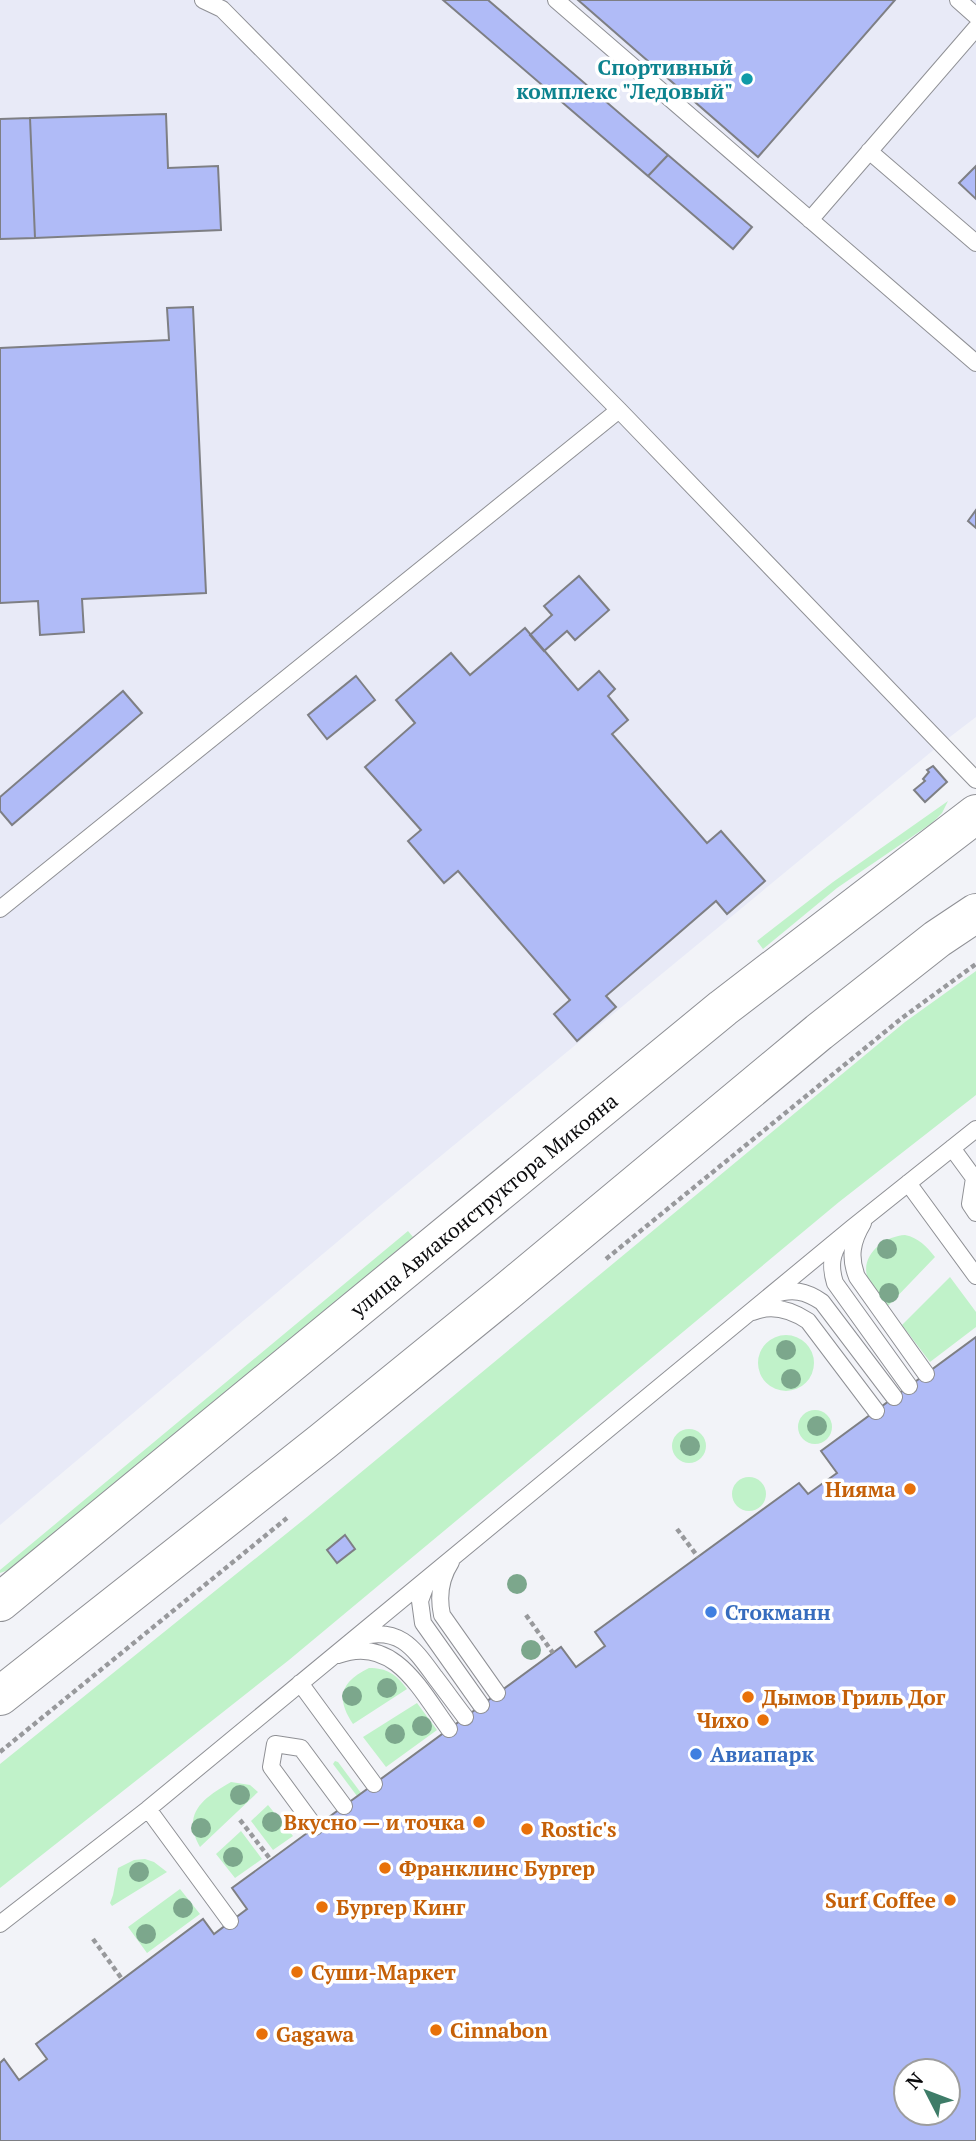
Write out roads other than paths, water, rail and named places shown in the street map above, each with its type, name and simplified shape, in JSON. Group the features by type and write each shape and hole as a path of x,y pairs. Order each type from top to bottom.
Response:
{"street":[{"name":"улица Авиаконструктора Микояна","path":"0,1602 723,1008 976,814"},
{"path":"0,1696 332,1433 830,1024 937,939 976,913"}],"lane":[{"path":"203,0 222,9 619,410 976,780"},
{"path":"556,0 976,363"},
{"path":"958,0 976,16"},
{"path":"810,220 976,28"},
{"path":"869,152 976,243"},
{"path":"1,906 619,410"},
{"path":"0,1924 148,1810 852,1228 976,1129"},
{"path":"952,1148 975,1178 970,1205 976,1213"},
{"path":"908,1183 976,1276"},
{"path":"874,1210 855,1237 852,1247 853,1267 863,1286 926,1374"},
{"path":"852,1228 835,1250 832,1265 835,1283 909,1386"},
{"path":"765,1300 789,1290 806,1293 822,1302 894,1397"},
{"path":"742,1319 760,1309 780,1308 808,1321 876,1411"},
{"path":"457,1554 440,1586 442,1615 497,1693"},
{"path":"435,1572 421,1594 419,1608 423,1623 481,1705"},
{"path":"351,1642 375,1633 394,1636 410,1645 465,1717"},
{"path":"327,1662 349,1651 382,1654 408,1674 449,1729"},
{"path":"300,1683 374,1784"},
{"path":"257,1719 275,1744 301,1748 344,1806"},
{"path":"275,1744 271,1767 316,1827"},
{"path":"148,1810 230,1921"}],"place":[{"name":"Спортивный комплекс \"Ледовый\"","path":"747,79"},
{"name":"Нияма","path":"910,1489"},
{"name":"Стокманн","path":"711,1612"},
{"name":"Дымов Гриль Дог","path":"748,1697"},
{"name":"Чихо","path":"763,1720"},
{"name":"Авиапарк","path":"696,1754"},
{"name":"Вкусно — и точка","path":"479,1822"},
{"name":"Rostic's","path":"527,1829"},
{"name":"Франклинс Бургер","path":"385,1868"},
{"name":"Surf Coffee","path":"950,1900"},
{"name":"Бургер Кинг","path":"322,1907"},
{"name":"Суши-Маркет","path":"297,1972"},
{"name":"Cinnabon","path":"436,2030"},
{"name":"Gagawa","path":"262,2034"}]}
